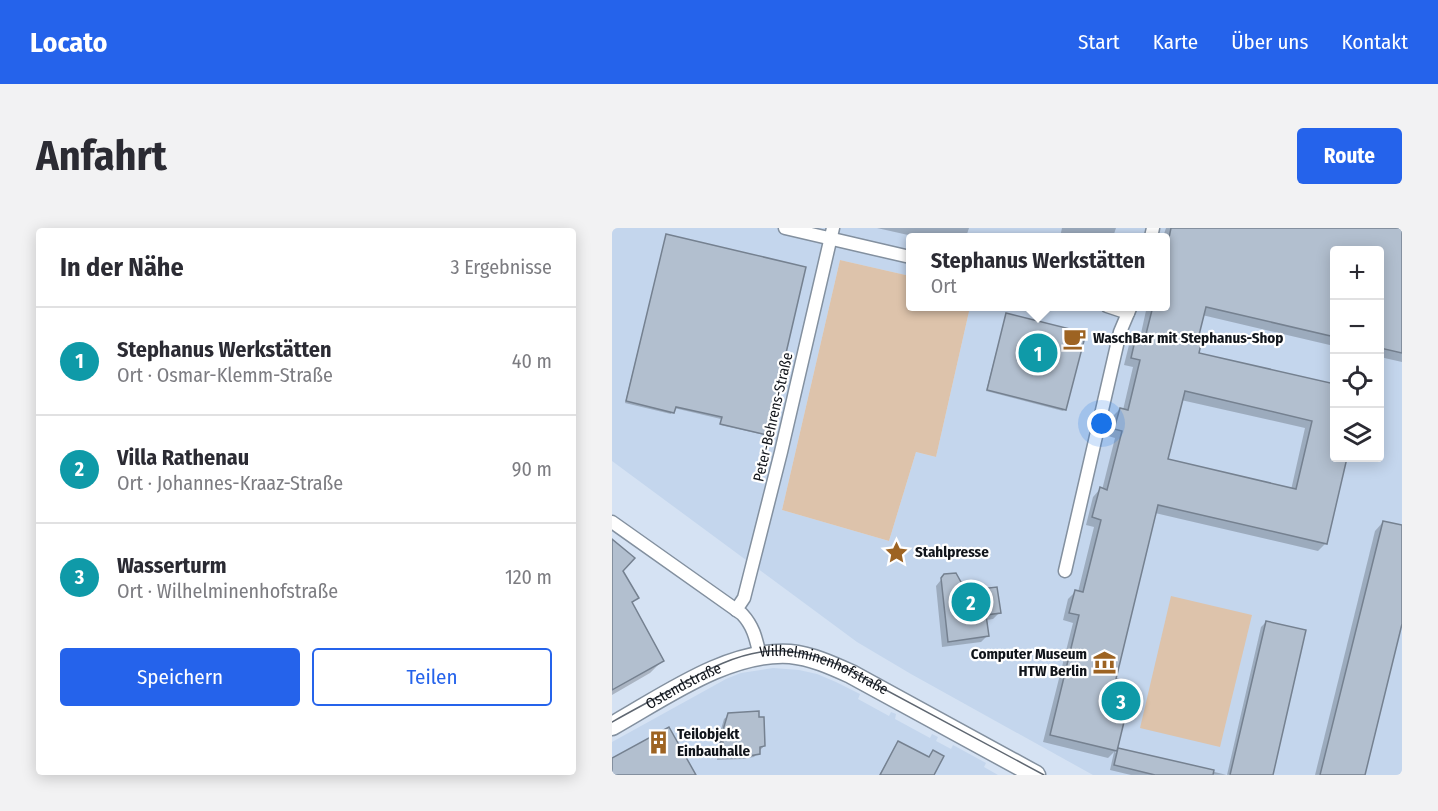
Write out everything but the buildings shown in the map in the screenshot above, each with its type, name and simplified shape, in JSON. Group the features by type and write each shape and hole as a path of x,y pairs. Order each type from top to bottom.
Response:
{"street":[{"path":"785,228 832,233 906,256"},
{"name":"Peter-Behrens-Straße","path":"736,610 744,598 832,233"},
{"path":"1065,571 1120,332 1129,311"},
{"name":"Wilhelminenhofstraße","path":"612,522 736,610 751,624 760,656 792,655 812,658 834,666 1036,775"},
{"name":"Ostendstraße","path":"612,726 725,665 760,656"}],"shaded area":[{"path":"612,228 1402,228 1402,775 1093,775 857,642 612,461","holes":["906,233 1170,233 1170,311 969,311 936,457 916,452 889,541 782,510 840,260 906,275"]},
{"path":"840,260 906,275 906,311 969,311 936,457 916,452 889,541 782,510"},
{"path":"1171,596 1252,615 1220,747 1140,728"},
{"path":"773,668 817,674 836,682 860,694 858,699 889,716 891,712 896,714 895,719 930,738 932,734 938,737 936,741 951,749 953,745 986,763 984,767 998,775 612,775 612,742 726,679 741,673"}],"tram line":[{"path":"612,722 681,684 742,656 780,651 800,653 821,658 845,668 1044,775"}],"place":[{"name":"WaschBar mit Stephanus-Shop","path":"1075,338"},
{"name":"Stephanus Werkstätten","path":"1038,353"},
{"name":"Stahlpresse","path":"897,552"},
{"name":"Villa Rathenau","path":"971,602"},
{"name":"Computer Museum HTW Berlin","path":"1105,663"},
{"name":"Wasserturm","path":"1121,701"},
{"name":"Teilobjekt Einbauhalle","path":"659,743"}]}
